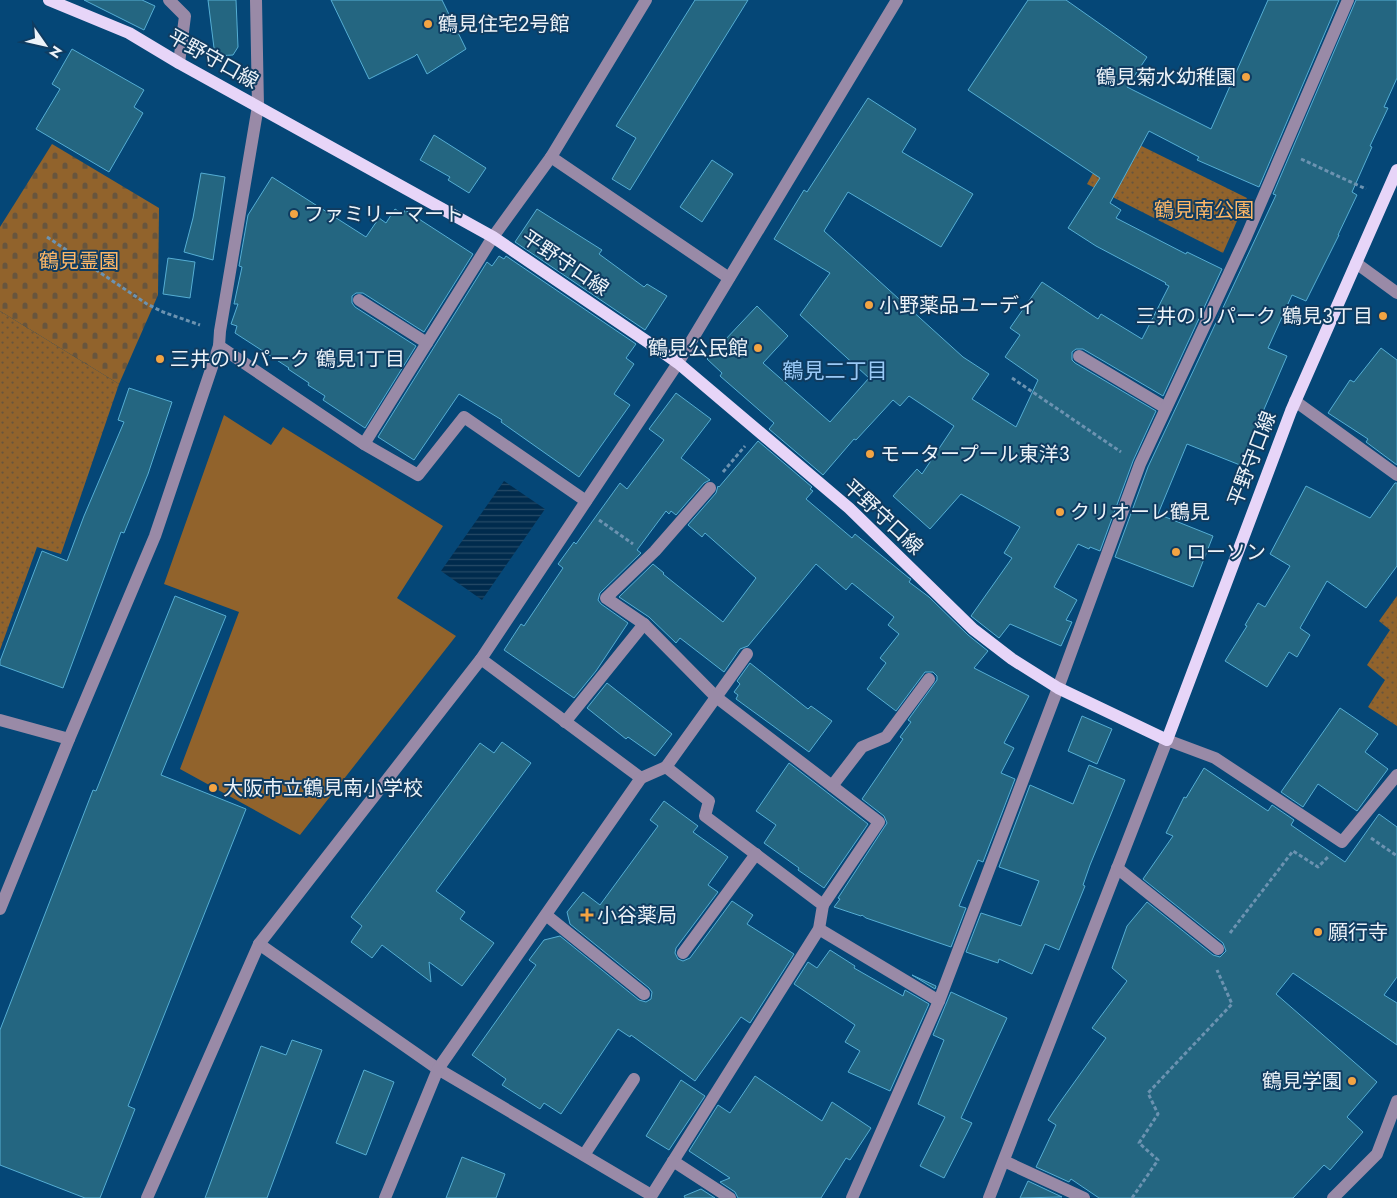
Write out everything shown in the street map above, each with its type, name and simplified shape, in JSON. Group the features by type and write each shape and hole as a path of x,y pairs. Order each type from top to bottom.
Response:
{"main road":[{"name":"平野守口線","path":"49,0 129,33 178,63 493,237 678,363 849,508 973,629 1012,659 1058,688 1167,740 1295,401 1397,170"}],"street":[{"path":"169,0 185,16 178,63"},
{"path":"0,909 68,739 155,536 219,346 258,106 256,0"},
{"path":"364,444 493,237 551,157 646,0"},
{"path":"147,1198 259,944 481,659 678,363 897,0"},
{"path":"852,1198 939,1000 1058,688 1140,464 1246,237 1348,0"},
{"path":"551,157 729,278"},
{"path":"1356,263 1397,293"},
{"path":"359,300 427,342"},
{"path":"219,346 364,444 418,475 464,417 584,505"},
{"path":"1079,356 1166,408"},
{"path":"1295,401 1397,475"},
{"path":"259,944 438,1069 651,1196 819,929 823,905 880,822 716,697 644,624 606,598 649,556 710,488"},
{"path":"565,722 644,624"},
{"path":"384,1198 438,1069 641,778 666,767 747,654"},
{"path":"481,659 641,778"},
{"path":"832,786 862,747 886,736 928,679"},
{"path":"0,720 68,739"},
{"path":"989,1198 1167,740 1216,758 1342,842 1397,775"},
{"path":"666,767 709,801 706,816 823,905"},
{"path":"683,953 756,854"},
{"path":"1117,868 1218,948"},
{"path":"546,915 644,994"},
{"path":"819,929 939,1000"},
{"path":"584,1155 634,1079"},
{"path":"1332,1198 1377,1154 1397,1100"},
{"path":"673,1161 730,1198"},
{"path":"1004,1161 1084,1198"}],"path":[{"path":"1283,151 1384,198"},
{"path":"47,237 147,304 163,312 220,332"},
{"path":"1012,378 1140,464"},
{"path":"710,488 758,431"},
{"path":"584,505 649,556"},
{"path":"1355,827 1397,856"},
{"path":"1132,1198 1158,1160 1139,1143 1158,1114 1148,1093 1232,1004 1213,960 1218,948 1293,851 1318,867 1342,842"}],"green space":[{"name":"鶴見南公園","path":"1115,133 1247,198 1223,253 1087,184"},
{"name":"鶴見霊園","path":"52,144 159,208 158,295 119,384 0,311 0,227"},
{"path":"0,311 119,384 61,554 37,547 0,650"},
{"path":"224,415 271,445 283,427 443,526 397,598 456,636 300,835 180,769 239,612 164,584"},
{"path":"1397,596 1397,726 1368,707 1385,680 1367,665 1390,630 1379,621"}],"water":[{"path":"504,481 545,509 482,600 441,571"}],"building":[{"path":"84,0 142,0 155,6 144,30"},
{"path":"208,0 236,0 238,47 233,55 215,56"},
{"path":"331,0 442,0 466,49 427,74 417,54 369,79"},
{"path":"695,0 748,0 630,190 612,179 636,138 616,126"},
{"path":"1028,0 1066,0 1147,57 1127,87 1211,129 1268,0 1339,0 1259,187 1197,160 1199,157 1149,131 1110,203 1121,210 1116,218 1186,254 1187,252 1222,269 1163,396 1083,349 1076,349 1072,352 1072,360 1075,363 1156,411 1133,461 1100,551 1078,544 1054,587 1077,600 1066,620 1072,622 1061,646 1010,624 999,638 971,616 1012,558 1004,553 1020,527 961,494 930,529 893,496 917,469 922,474 954,426 909,396 900,406 893,400 856,440 854,439 823,475 769,429 774,423 720,376 722,373 707,359 757,306 788,336 763,363 830,422 869,378 800,315 830,273 774,239 804,190 807,192 868,98 916,129 902,152 973,194 941,247 848,192 824,231 963,357 989,374 972,399 1016,427 1038,380 1005,357 1020,335 1010,328 1042,282 1098,319 1101,314 1142,339 1169,286 1096,246 1068,228 1100,178 968,90"},
{"path":"1356,0 1397,0 1397,78 1384,107 1388,108 1370,146 1372,147 1352,192 1357,195 1339,235 1306,301 1292,295 1268,348 1287,356 1240,465 1187,444 1158,514 1213,536 1193,587 1115,557 1148,467 1276,195 1273,194"},
{"path":"72,49 144,90 134,107 143,113 109,172 36,129 60,89 52,84"},
{"path":"434,135 486,168 469,193 448,180 450,177 420,160"},
{"path":"712,160 733,174 702,222 680,207"},
{"path":"201,173 225,177 213,260 184,252 193,218"},
{"path":"272,177 366,237 379,218 386,223 395,209 403,214 405,210 473,254 424,332 363,293 356,293 352,296 352,303 355,307 416,346 365,428 323,400 325,396 308,385 309,383 289,368 235,333 237,326 231,324 238,304 234,304 242,267 239,266 248,215"},
{"path":"537,209 602,250 599,254 644,287 647,284 667,296 645,330 515,242"},
{"path":"499,256 504,259 506,256 636,344 626,358 634,364 614,394 630,405 579,477 501,422 502,420 459,394 414,460 378,437 487,262 492,266"},
{"path":"168,258 195,262 190,298 163,294"},
{"path":"1381,348 1397,360 1397,465 1366,442 1368,439 1328,413 1350,380 1354,382"},
{"path":"129,388 172,402 148,474 124,533 121,532 63,688 0,665 0,661 42,551 67,561 124,422 118,420"},
{"path":"676,393 711,419 681,458 710,480 704,483 676,515 671,511 669,514 666,511 637,550 641,553 600,593 598,600 601,604 628,623 596,671 574,698 504,650 521,624 524,626 563,568 558,564 574,542 576,544 620,483 627,489 664,440 649,429"},
{"path":"758,441 812,487 810,489 813,491 806,499 852,538 855,534 911,579 909,582 929,597 968,635 988,651 974,668 1029,696 1004,743 1014,748 1001,773 1015,779 983,862 978,860 959,906 966,908 951,947 834,907 887,823 884,816 862,799 903,739 900,737 911,722 908,720 937,680 937,676 933,672 925,672 896,711 867,689 886,663 880,658 899,634 888,625 894,617 852,583 846,590 816,564 748,646 740,649 724,672 680,638 676,643 649,617 619,597 653,564 723,622 756,578 705,533 702,537 688,525 716,493 718,486"},
{"path":"1395,483 1397,483 1397,566 1366,608 1327,581 1300,628 1310,635 1297,657 1289,652 1267,687 1225,661 1247,626 1245,625 1258,603 1265,607 1290,566 1270,554 1306,486 1370,518"},
{"path":"175,596 226,616 161,775 246,809 128,1106 135,1109 100,1198 85,1198 0,1165 0,1030 93,790 96,791"},
{"path":"750,663 808,709 811,706 832,721 809,752 736,699 738,695 734,692 740,684 737,681"},
{"path":"607,683 672,734 655,756 628,737 626,739 587,708"},
{"path":"1340,708 1378,734 1365,752 1388,769 1357,811 1318,784 1303,807 1281,792"},
{"path":"1082,716 1112,729 1097,764 1068,751"},
{"path":"502,742 531,763 436,891 465,912 460,919 494,943 462,986 429,962 431,982 382,945 372,958 351,942 362,926 351,917 480,743 494,753"},
{"path":"789,763 868,824 824,888 764,843 776,825 756,811"},
{"path":"1089,765 1125,780 1090,865 1083,885 1085,886 1059,950 1045,944 1032,974 999,959 998,963 966,952 981,913 1021,926 1039,881 999,867 1030,785 1073,804"},
{"path":"1204,768 1268,811 1272,805 1294,820 1291,825 1345,862 1379,814 1397,827 1397,977 1384,995 1397,1003 1397,1045 1293,973 1276,994 1377,1082 1347,1117 1363,1132 1330,1170 1324,1165 1293,1198 1099,1198 1071,1179 1069,1182 1036,1167 1056,1125 1048,1120 1106,1038 1092,1028 1127,981 1112,968 1127,926 1147,902 1213,955 1220,957 1226,951 1223,943 1143,879 1173,836 1166,833 1184,797 1186,798"},
{"path":"664,801 698,826 693,832 728,857 708,885 718,892 676,948 675,953 678,959 683,961 690,958 732,901 753,915 747,924 794,954 750,1023 741,1017 695,1081 631,1035 630,1037 618,1029 561,1114 544,1103 540,1109 502,1085 506,1079 472,1055 536,965 529,960 544,940 560,936 639,1000 646,1002 651,999 652,992 649,988 570,924 567,912 583,892 600,905 658,826 650,820"},
{"path":"830,950 855,966 854,968 903,996 905,990 929,1004 890,1091 848,1072 860,1051 845,1042 855,1025 794,984 808,962 817,968"},
{"path":"912,975 936,986 935,989"},
{"path":"951,992 1007,1018 961,1118 972,1123 944,1178 920,1166 945,1117 918,1104 944,1040 933,1035"},
{"path":"292,1040 322,1050 267,1198 205,1198 261,1046 286,1055"},
{"path":"364,1070 394,1082 366,1155 336,1143"},
{"path":"755,1076 822,1121 832,1102 871,1128 850,1160 846,1158 821,1198 738,1198 735,1192 720,1182 730,1178 689,1151 718,1105 730,1113"},
{"path":"681,1080 705,1096 669,1150 646,1136"},
{"path":"462,1157 505,1174 496,1198 446,1198"},
{"path":"1028,1181 1062,1197 1020,1198"},
{"path":"701,1189 715,1198 685,1198 684,1196"}],"place":[{"name":"鶴見住宅2号館","path":"428,24"},
{"name":"鶴見菊水幼稚園","path":"1246,77"},
{"name":"ファミリーマート","path":"294,214"},
{"name":"小野薬品ユーディ","path":"869,305"},
{"name":"三井のリパーク 鶴見3丁目","path":"1383,316"},
{"name":"鶴見公民館","path":"758,348"},
{"name":"三井のリパーク 鶴見1丁目","path":"160,359"},
{"name":"モータープール東洋3","path":"870,454"},
{"name":"クリオーレ鶴見","path":"1060,512"},
{"name":"ローソン","path":"1176,552"},
{"name":"大阪市立鶴見南小学校","path":"213,788"},
{"name":"小谷薬局","path":"587,915"},
{"name":"願行寺","path":"1318,932"},
{"name":"鶴見学園","path":"1352,1081"}],"district":[{"name":"鶴見二丁目","path":"835,371"}]}
